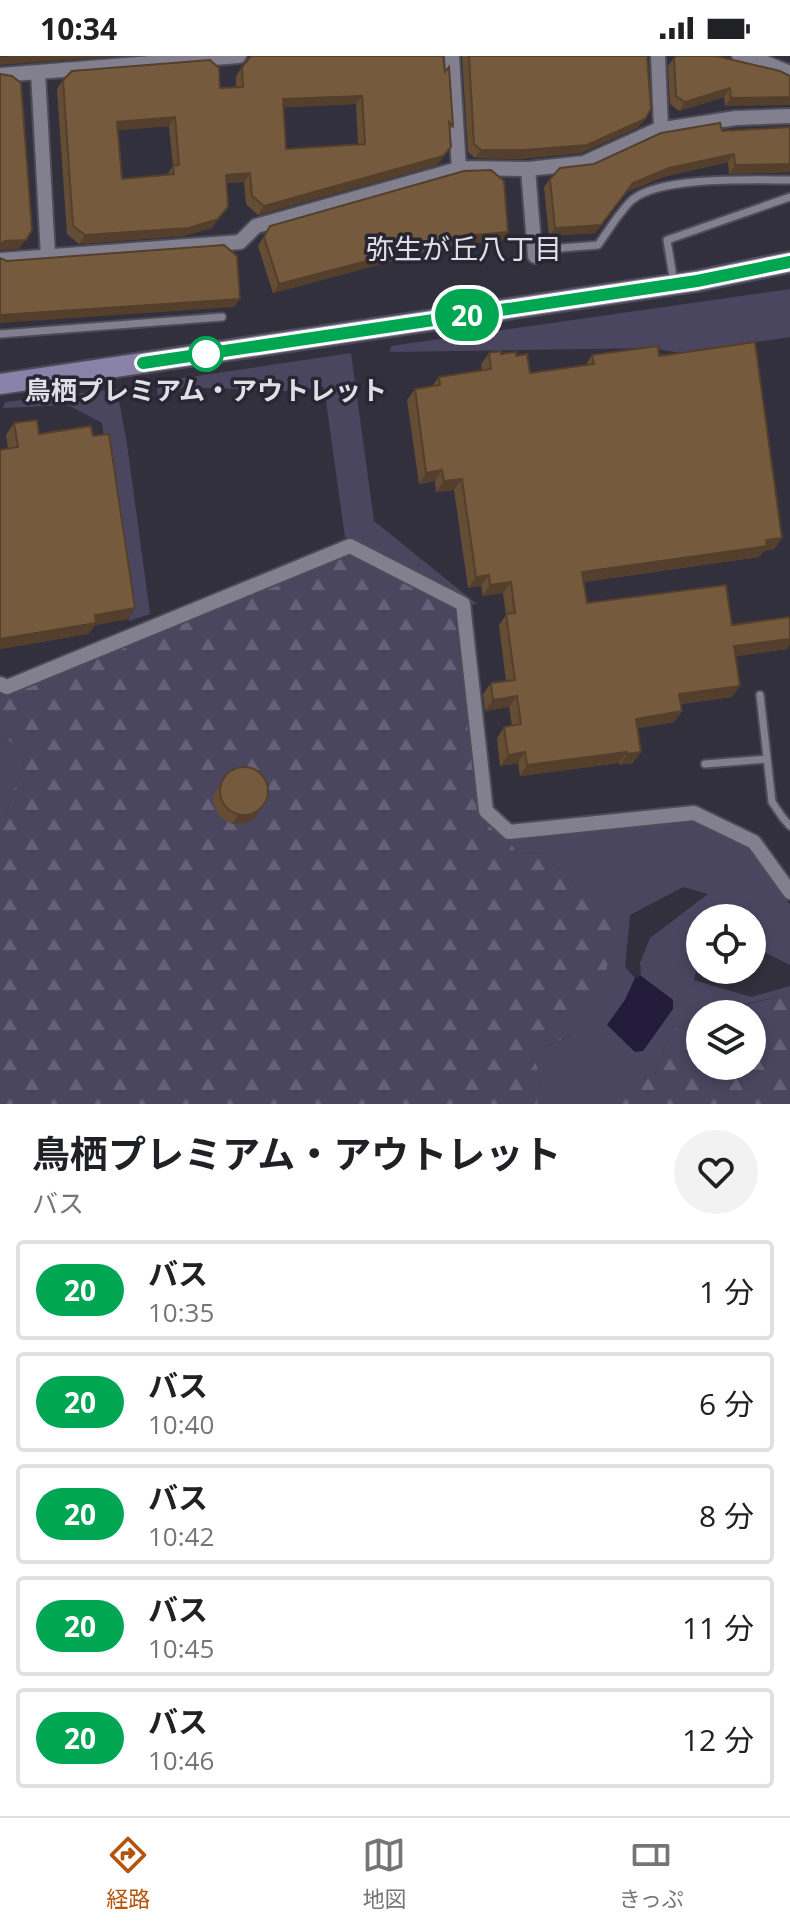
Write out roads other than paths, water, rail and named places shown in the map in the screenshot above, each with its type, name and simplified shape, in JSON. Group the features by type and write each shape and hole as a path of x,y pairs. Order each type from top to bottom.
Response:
{"street":[{"path":"0,75 239,56"},
{"path":"452,56 459,169"},
{"path":"658,56 661,129"},
{"path":"739,56 754,58 790,73"},
{"path":"38,72 48,256"},
{"path":"0,260 240,242 256,226 459,169 528,169 584,163 661,129 736,118 790,116"},
{"path":"528,169 535,256"},
{"path":"0,384 674,284 790,262"},
{"path":"0,684 7,687 350,546 463,604 486,811 509,832 694,813 754,842 790,892"}],"lane":[{"path":"561,248 598,245 633,199 663,186 706,181 790,180"},
{"path":"674,284 667,240 790,197"},
{"path":"0,334 222,317"},
{"path":"760,695 772,802 790,826"},
{"path":"705,764 767,759"}],"place":[{"name":"鳥栖プレミアム・アウトレット","path":"206,354"}],"district":[{"name":"弥生が丘八丁目","path":"464,248"}]}
